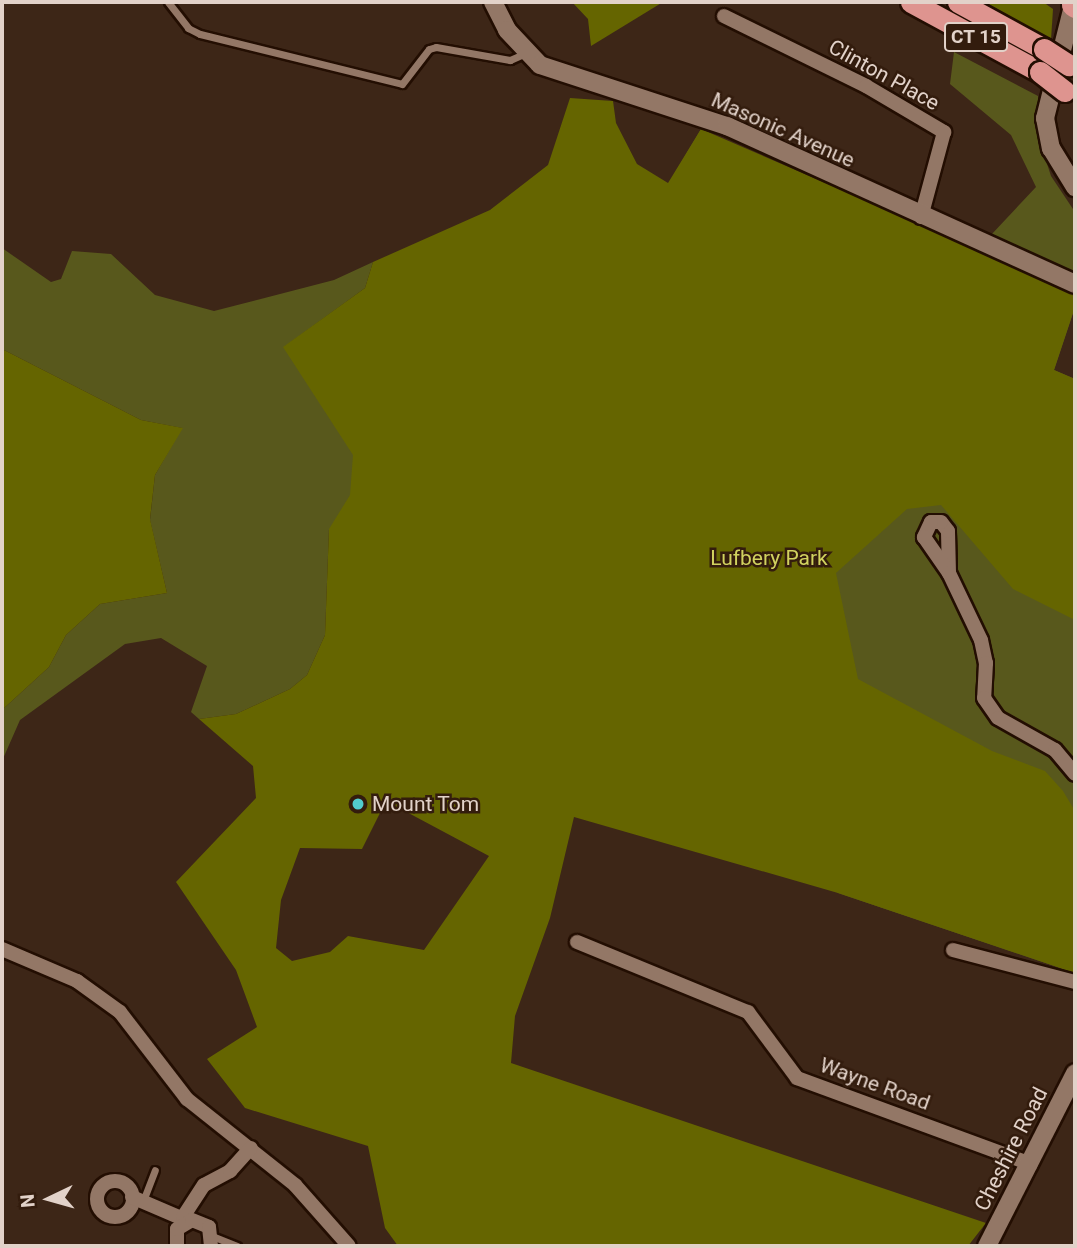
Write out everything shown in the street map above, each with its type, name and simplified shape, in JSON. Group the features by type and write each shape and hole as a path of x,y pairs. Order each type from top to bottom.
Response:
{"highway":[{"name":"CT 15","path":"911,2 1040,72 1071,84"},
{"name":"CT 15","path":"958,2 1044,49 1071,84"}],"main road":[{"name":"Masonic Avenue","path":"493,2 507,30 526,53 555,72 727,126 921,217 1075,284"},
{"path":"1072,4 1045,118 1051,148 1075,187"},
{"name":"Cheshire Road","path":"987,1246 1070,1094 1075,1073"}],"street":[{"name":"Clinton Place","path":"724,16 866,86 944,132 921,217"},
{"path":"949,573 981,640 986,663 984,698 998,718 1055,750 1075,774"},
{"name":"Wayne Road","path":"577,942 748,1012 797,1077 1031,1164"},
{"path":"2,948 65,974 120,1012 187,1099 295,1185 349,1246"},
{"path":"953,950 1075,982"},
{"path":"177,1246 177,1229 186,1219 204,1185 230,1171 251,1148"},
{"path":"138,1199 186,1219 204,1223 212,1241"}],"lane":[{"path":"168,2 188,28 200,34 402,84 429,49 436,47 510,60 526,53"},
{"path":"138,1199 155,1170"},
{"path":"212,1241 237,1246"}],"green space":[{"path":"572,2 663,2 591,46 588,19"},
{"path":"985,2 1043,2 1053,9 1051,40"},
{"path":"954,52 1038,96 1040,142 1051,176 1075,212 1075,273 991,235 1036,187 1011,135 950,84"},
{"name":"Lufbery Park","path":"570,98 613,101 616,123 637,164 668,183 701,129 1075,291 1075,307 1054,370 1075,379 1075,620 1013,589 941,505 907,509 836,573 858,679 992,751 1045,771 1063,791 1075,811 1075,973 838,893 574,817 550,918 515,1016 511,1063 986,1223 968,1246 398,1246 385,1228 368,1146 245,1108 207,1059 257,1027 236,970 176,882 256,798 253,766 199,719 236,714 290,689 307,675 325,635 329,529 350,495 353,455 283,347 365,288 373,262 490,210 548,165","holes":["386,801 489,856 424,950 348,936 330,952 292,961 276,948 281,900 300,848 362,849"]},
{"name":"Lufbery Park","path":"701,129 1075,307 1054,370 1075,379 1075,973 838,893 329,529 325,635 307,675 290,689 236,714 199,719 191,712 207,666 161,638 125,644 20,720 2,761 2,710 49,667 66,635 100,604 167,593 150,520 155,475 182,428 141,420 2,349 2,248 51,282 61,279 72,251 111,254 155,295 214,311 334,280 373,262 365,288 284,347 595,307"},
{"path":"2,349 141,420 183,428 155,475 150,519 167,593 100,604 66,635 49,667 2,710"}],"place":[{"name":"Mount Tom","path":"358,804"}]}
